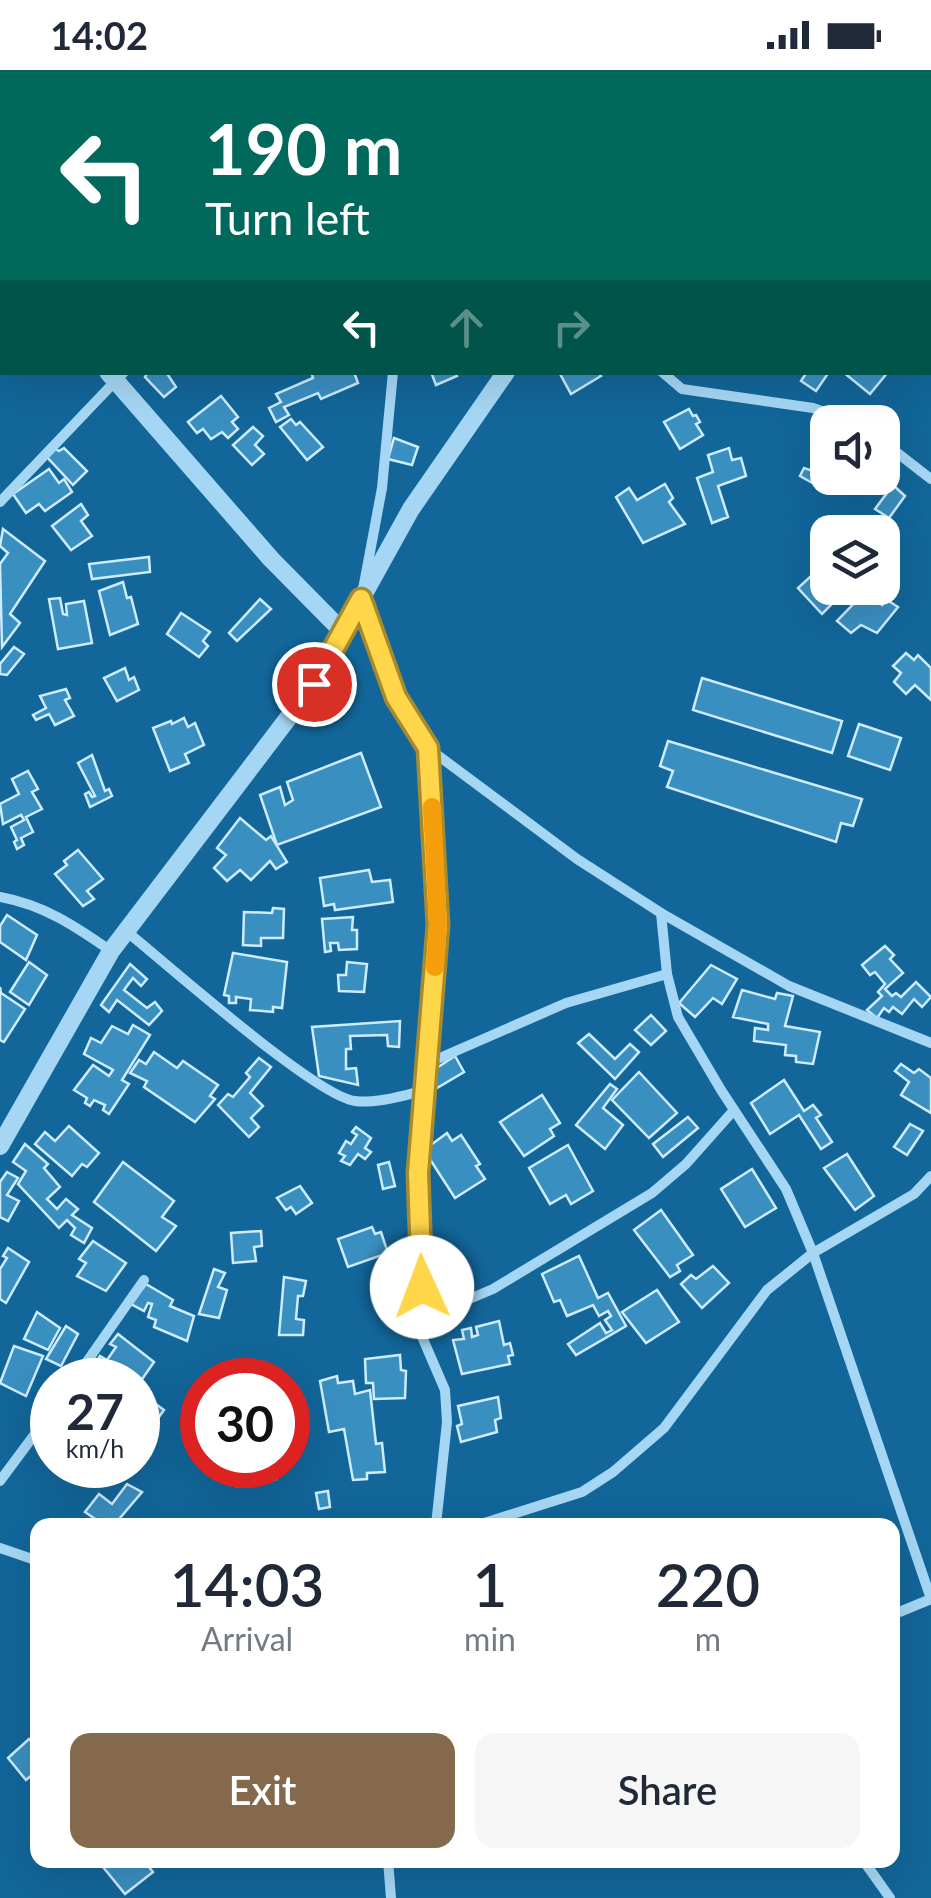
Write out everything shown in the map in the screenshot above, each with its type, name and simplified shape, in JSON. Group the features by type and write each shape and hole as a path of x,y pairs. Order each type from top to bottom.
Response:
{"street":[{"path":"393,375 382,488 361,599 396,697 428,748 578,859 661,913 789,986 931,1043"},
{"path":"0,1146 111,951 314,684 410,509 504,375"},
{"path":"666,375 682,389 810,407"},
{"path":"0,502 115,376 271,559 344,632"},
{"path":"900,455 931,480"},
{"path":"428,748 438,925 418,1173 423,1339 444,1390 446,1406 437,1518"},
{"path":"0,898 37,905 67,920 111,951"},
{"path":"661,913 667,974 678,1017 786,1189 813,1254 907,1522 931,1599 900,1612"},
{"path":"126,930 283,1057 334,1092 352,1101 371,1101 424,1090"},
{"path":"426,1064 566,1003 667,974"},
{"path":"422,1320 493,1289 652,1194 686,1164 734,1110"},
{"path":"500,1518 582,1492 613,1472 664,1428 767,1290 813,1254 914,1194 931,1176"},
{"path":"89,1358 144,1280"},
{"path":"0,1481 30,1441"},
{"path":"0,1548 30,1558"},
{"path":"389,1868 391,1898"},
{"path":"869,1868 890,1898"}],"building":[{"path":"168,375 176,387 164,397 145,377"},
{"path":"312,375 355,375 358,383 321,399 318,393 284,407 289,415 276,422 269,408 281,402 276,394 313,378"},
{"path":"432,375 457,375 457,376 436,385"},
{"path":"561,375 601,376 571,394"},
{"path":"805,375 827,375 816,391 801,381"},
{"path":"847,375 886,375 870,394"},
{"path":"221,396 238,417 232,422 238,429 228,438 222,432 211,439 203,429 197,433 188,422"},
{"path":"689,409 700,422 696,424 703,435 680,449 664,422"},
{"path":"291,419 296,425 300,422 323,447 307,460 280,427"},
{"path":"253,427 263,436 255,445 264,454 252,465 233,445"},
{"path":"394,438 418,447 412,465 388,459"},
{"path":"54,448 64,448 87,471 73,485 46,456"},
{"path":"729,448 732,460 741,458 746,476 718,486 728,517 712,523 697,478 713,472 708,455"},
{"path":"804,468 810,470 810,482 800,476"},
{"path":"49,469 59,483 64,479 72,492 45,511 39,504 26,513 13,494"},
{"path":"665,484 673,498 669,502 685,524 643,543 616,497 629,488 637,500"},
{"path":"900,491 905,496 891,515 875,509 886,495 900,495"},
{"path":"81,504 88,515 81,521 92,536 71,550 52,526"},
{"path":"3,529 45,561 10,614 20,623 2,647 0,564 8,553 0,546"},
{"path":"149,557 150,572 92,579 89,564"},
{"path":"810,577 810,601 798,588"},
{"path":"123,582 138,624 110,635 99,591"},
{"path":"60,598 63,614 67,615 66,604 84,601 92,643 58,649 49,599"},
{"path":"260,599 271,609 237,641 229,633"},
{"path":"814,605 831,605 822,614"},
{"path":"852,605 898,607 877,633 861,625 851,633 837,621"},
{"path":"181,613 210,632 203,641 208,646 199,657 167,634"},
{"path":"14,647 24,654 7,675 0,674 0,664"},
{"path":"906,653 914,660 918,655 931,668 931,700 915,685 906,694 894,682 901,673 893,666"},
{"path":"125,668 129,680 134,677 139,690 117,701 104,678"},
{"path":"702,678 842,721 832,753 693,710"},
{"path":"66,689 70,698 65,700 74,716 55,725 49,714 36,720 33,715 46,708 40,696"},
{"path":"184,718 188,727 195,723 204,745 185,754 189,763 170,771 153,728"},
{"path":"859,724 901,738 890,770 848,756"},
{"path":"668,741 862,799 853,826 841,823 836,842 667,787 673,771 660,766"},
{"path":"361,753 381,807 277,845 260,795 280,787 285,805 293,800 287,782"},
{"path":"92,755 105,791 109,789 112,796 90,807 85,794 95,796 78,763"},
{"path":"28,771 38,789 32,792 42,809 26,817 33,832 21,838 24,845 17,849 11,827 24,820 21,815 3,824 0,804 19,794 12,779"},
{"path":"240,818 266,840 271,836 287,862 276,869 270,861 251,880 240,870 227,881 214,868 226,855 217,848"},
{"path":"78,850 103,879 87,891 94,899 83,906 55,874"},
{"path":"369,870 372,882 390,880 393,902 335,910 334,904 324,906 320,878"},
{"path":"273,908 284,909 283,938 261,938 261,946 243,945 244,912 272,913"},
{"path":"7,915 37,935 26,960 0,942 0,926"},
{"path":"353,917 357,949 339,950 338,943 330,943 331,951 325,952 322,919"},
{"path":"885,946 894,955 890,959 903,973 885,989 892,996 896,993 901,997 916,982 931,997 922,1007 914,999 902,1014 893,1007 889,1012 884,1008 877,1018 867,1010 882,996 878,992 885,984 862,965"},
{"path":"233,953 287,962 282,1008 273,1007 273,1012 250,1010 251,999 236,997 236,1003 229,1003 229,996 224,995"},
{"path":"29,962 47,975 29,1005 10,992"},
{"path":"347,962 367,964 364,992 339,991 338,975 346,975"},
{"path":"130,964 147,979 141,986 133,978 124,990 147,1008 155,1002 162,1011 149,1025 117,1000 109,1012 101,1005"},
{"path":"711,965 737,979 722,1004 713,998 695,1017 679,1003"},
{"path":"0,987 1,993 25,1009 4,1042 0,1040"},
{"path":"742,990 775,999 777,993 793,996 785,1026 820,1032 813,1064 796,1062 796,1056 785,1055 786,1045 754,1041 755,1028 768,1030 768,1024 733,1017"},
{"path":"651,1015 666,1031 651,1045 635,1030"},
{"path":"400,1021 399,1047 388,1046 387,1035 350,1036 346,1069 356,1068 358,1085 319,1076 312,1027"},
{"path":"133,1025 150,1035 122,1080 129,1084 109,1114 103,1110 105,1105 94,1100 90,1106 85,1103 87,1098 74,1090 93,1065 109,1076 113,1070 84,1054 91,1038 101,1043 112,1026 128,1034"},
{"path":"589,1034 615,1059 630,1044 639,1052 615,1079 578,1043"},
{"path":"154,1052 177,1068 183,1061 218,1085 210,1096 215,1099 195,1122 144,1087 147,1081 130,1073 139,1060 146,1064"},
{"path":"455,1056 464,1072 437,1088 429,1073"},
{"path":"259,1058 271,1067 250,1093 263,1106 251,1118 259,1127 249,1137 218,1105 228,1094 233,1097 250,1077 246,1073"},
{"path":"901,1064 914,1073 919,1069 931,1078 931,1113 901,1095 909,1082 895,1071"},
{"path":"639,1072 677,1113 649,1138 612,1100"},
{"path":"784,1080 804,1111 813,1105 821,1115 816,1118 832,1142 821,1149 799,1115 770,1134 751,1103"},
{"path":"610,1084 617,1089 603,1108 623,1125 605,1149 576,1125"},
{"path":"542,1095 560,1123 550,1129 554,1136 524,1156 500,1122"},
{"path":"688,1117 698,1128 663,1157 653,1144"},
{"path":"910,1124 923,1131 907,1155 894,1147"},
{"path":"69,1126 99,1153 72,1176 35,1144 45,1132 55,1141"},
{"path":"356,1127 371,1138 365,1148 371,1152 365,1159 358,1154 350,1165 341,1161 345,1156 339,1153 346,1141 351,1144 357,1135 352,1132"},
{"path":"447,1133 452,1141 461,1135 485,1179 455,1198 424,1150"},
{"path":"25,1144 48,1164 44,1168 60,1187 47,1199 57,1209 66,1199 78,1209 72,1215 92,1228 84,1243 71,1235 75,1228 67,1220 59,1228 18,1184 26,1171 13,1162"},
{"path":"568,1145 593,1191 571,1204 566,1195 550,1204 529,1168"},
{"path":"847,1154 874,1196 855,1210 824,1168"},
{"path":"123,1162 174,1201 162,1217 176,1226 156,1251 94,1202"},
{"path":"389,1162 395,1186 383,1189 378,1165"},
{"path":"752,1169 776,1208 745,1227 721,1189"},
{"path":"7,1172 18,1178 7,1195 19,1201 8,1221 0,1217 0,1182"},
{"path":"300,1186 312,1203 296,1214 291,1207 286,1210 277,1198"},
{"path":"661,1210 693,1255 677,1265 680,1271 670,1277 634,1230"},
{"path":"372,1227 375,1234 381,1232 388,1253 348,1267 338,1239"},
{"path":"261,1231 262,1246 254,1247 256,1261 233,1263 231,1233"},
{"path":"93,1241 126,1263 106,1291 77,1276 86,1263 79,1259"},
{"path":"8,1248 29,1262 6,1303 0,1299 0,1269"},
{"path":"579,1256 598,1298 608,1293 626,1326 576,1355 568,1344 600,1323 606,1333 612,1330 605,1320 611,1316 608,1311 599,1316 593,1305 567,1316 560,1300 554,1302 542,1274"},
{"path":"713,1266 729,1283 702,1308 681,1284"},
{"path":"214,1269 225,1273 218,1287 227,1290 219,1318 199,1314"},
{"path":"284,1277 306,1281 303,1296 298,1296 296,1319 304,1320 303,1335 279,1335"},
{"path":"146,1284 173,1300 170,1306 194,1316 187,1341 154,1327 156,1320 148,1317 152,1304 148,1303 144,1311 131,1304"},
{"path":"657,1290 679,1322 646,1343 622,1312"},
{"path":"37,1312 60,1328 48,1350 24,1339"},
{"path":"499,1321 504,1345 510,1343 510,1364 462,1374 453,1340 464,1339 462,1330 471,1328 472,1337 478,1335 476,1327"},
{"path":"66,1326 78,1334 65,1358 47,1358"},
{"path":"118,1334 149,1358 108,1358 116,1347 110,1344"},
{"path":"14,1346 43,1356 30,1358 26,1396 0,1383"},
{"path":"400,1355 401,1370 406,1371 405,1398 374,1399 373,1383 366,1383 365,1359"},
{"path":"337,1376 338,1383 353,1381 355,1394 370,1390 376,1444 382,1443 385,1472 367,1473 367,1479 353,1480 344,1429 329,1432 320,1381"},
{"path":"498,1397 501,1418 495,1420 497,1432 461,1442 458,1406"},
{"path":"124,1488 142,1492 120,1518 94,1518 85,1512 99,1494 112,1504"},
{"path":"328,1491 330,1507 319,1509 316,1493"},
{"path":"29,1739 30,1777 26,1780 8,1758"},
{"path":"104,1868 150,1868 153,1872 125,1894"}],"slow traffic":[{"path":"432,807 438,925 435,967"}],"route":[{"path":"314,684 361,599 396,697 428,748 438,925 418,1173 422,1287"}]}
